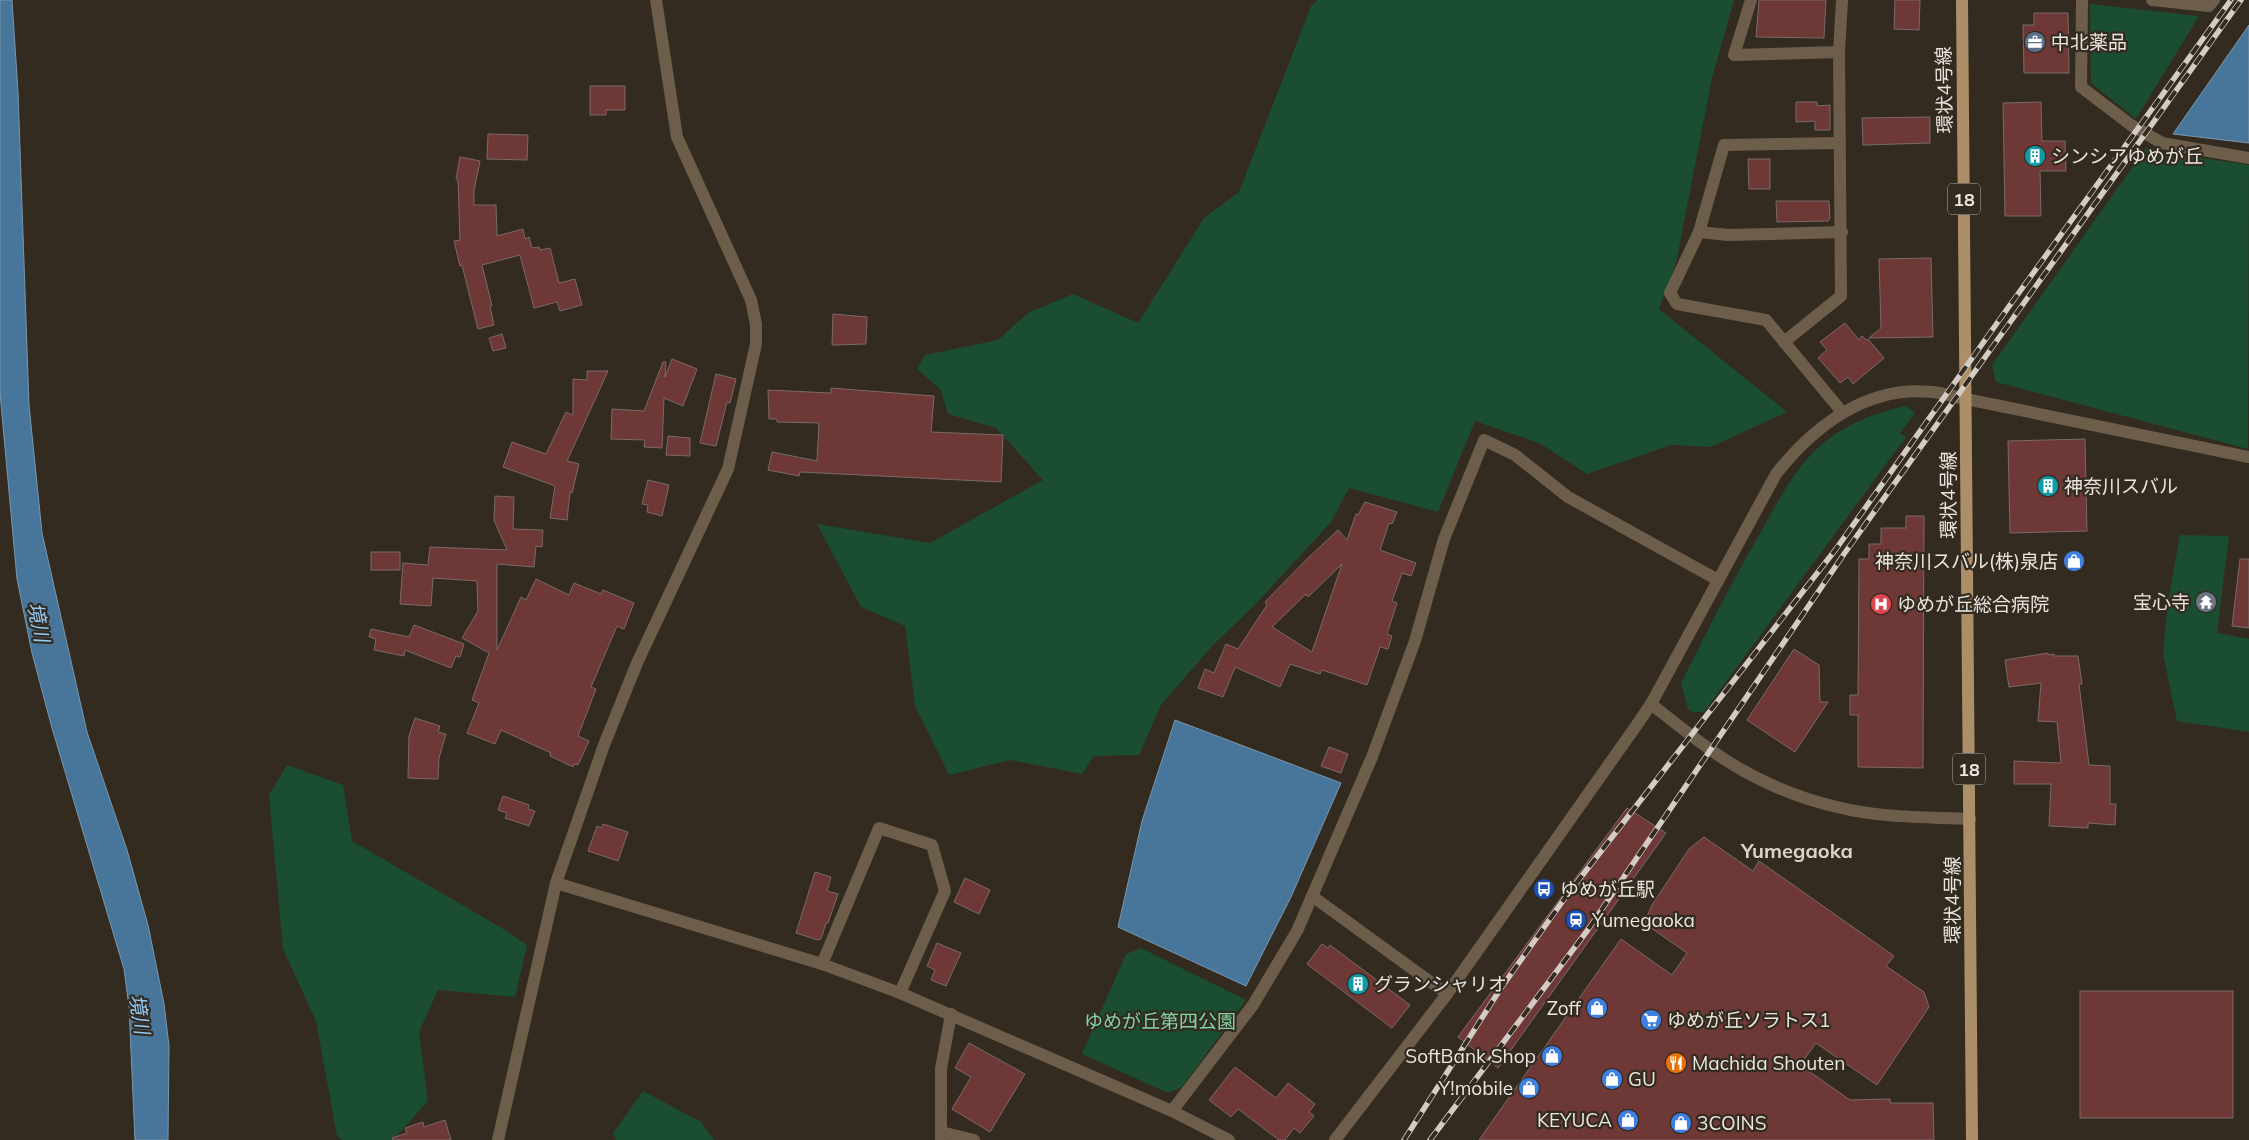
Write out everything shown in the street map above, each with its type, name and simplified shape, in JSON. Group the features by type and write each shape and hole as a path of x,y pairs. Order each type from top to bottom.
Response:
{"main road":[{"name":"環状4号線","path":"1962,0 1972,1140"}],"street":[{"path":"498,1140 556,883 604,745 637,663 728,469 756,344 756,324 751,300 677,137 656,0"},
{"path":"1750,0 1734,55 1839,52"},
{"path":"1784,342 1841,296 1842,232 1839,52 1842,0"},
{"path":"2082,0 2081,87 2131,125 2162,143 2249,158"},
{"path":"2152,0 2209,6 2214,0"},
{"path":"1840,143 1724,145 1698,232 1670,293 1677,304 1766,320 1842,412"},
{"path":"1698,232 1728,234 1842,232"},
{"path":"1335,1140 1447,994 1651,704 1776,474 1796,449 1842,412 1879,396 1902,392 1933,392 2249,457"},
{"path":"1172,1111 1253,1005 1297,931 1375,748 1415,641 1444,539 1484,440 1515,455 1568,497 1718,580"},
{"path":"1651,704 1722,758 1760,780 1801,796 1837,807 1873,814 1970,819"},
{"path":"822,964 879,828 932,845 945,891 900,992"},
{"path":"556,883 822,964 900,992 1172,1111 1229,1140"},
{"path":"1312,896 1447,994"},
{"path":"951,1014 941,1069 940,1136 974,1140"}],"green space":[{"path":"1318,0 1734,0 1712,78 1676,263 1659,309 1787,412 1711,447 1671,445 1587,474 1539,443 1475,421 1438,512 1349,488 1331,522 1254,606 1213,645 1161,705 1139,755 1094,756 1082,774 1010,760 949,775 915,706 905,626 861,607 817,524 930,543 1043,480 996,428 948,414 941,390 917,369 925,355 998,340 1028,313 1073,294 1138,323 1204,218 1239,192 1311,6"},
{"path":"2090,4 2199,16 2136,119 2091,83"},
{"path":"2146,148 2159,152 2249,165 2248,449 1996,382 1992,365"},
{"path":"1906,406 1915,413 1900,433 1906,437 1704,712 1693,712 1688,709 1681,683 1740,569 1780,497 1795,475 1811,454 1840,431 1872,415"},
{"path":"2180,535 2229,536 2217,633 2249,639 2249,732 2177,721 2163,653 2168,602"},
{"path":"287,765 343,785 352,841 500,927 527,945 515,997 438,990 419,1032 428,1101 393,1140 342,1140 337,1136 316,1021 283,949 269,795"},
{"name":"ゆめが丘第四公園","path":"1141,948 1246,1000 1182,1087 1168,1093 1082,1054 1126,954"},
{"path":"643,1091 701,1122 714,1140 616,1140 613,1133"}],"water":[{"name":"境川","path":"0,0 12,0 18,92 29,405 42,533 87,732 127,850 148,925 164,1004 169,1046 168,1140 135,1140 129,1007 124,969 52,728 32,653 17,579 0,393"},
{"path":"2249,25 2249,143 2173,134"},
{"path":"1175,720 1341,783 1291,897 1246,986 1118,927 1142,821"}],"building":[{"path":"1759,0 1826,0 1824,38 1756,37"},
{"path":"1895,0 1920,0 1919,30 1894,29"},
{"path":"2034,13 2068,13 2069,73 2024,73 2023,25 2034,25"},
{"path":"590,86 625,86 625,110 606,110 606,115 590,115"},
{"path":"1796,102 1817,102 1817,106 1830,105 1830,130 1815,130 1815,121 1796,122"},
{"name":"シンシアゆめが丘","path":"2041,102 2042,141 2065,141 2066,171 2040,171 2041,216 2005,216 2003,103"},
{"path":"1930,117 1930,143 1863,145 1862,118"},
{"path":"488,134 528,135 527,160 487,159"},
{"path":"460,157 480,161 474,191 474,205 496,205 497,236 523,229 525,239 529,237 532,248 539,247 540,250 550,248 559,283 575,279 582,305 560,311 557,302 534,308 520,255 482,265 492,306 490,307 494,325 478,329 454,241 460,240 458,180 456,179"},
{"path":"1748,159 1770,159 1770,189 1749,189"},
{"path":"1776,201 1829,201 1830,218 1828,221 1777,222"},
{"path":"1931,258 1933,337 1869,338 1881,328 1879,259"},
{"path":"833,314 867,317 866,344 832,345"},
{"path":"1845,323 1859,340 1862,336 1866,340 1868,339 1884,358 1853,384 1848,377 1840,383 1818,358 1827,350 1820,342"},
{"path":"502,334 506,348 493,351 489,338"},
{"path":"672,359 697,369 683,406 664,398 662,448 644,447 645,440 611,439 612,409 644,411 663,362 666,362 665,377"},
{"path":"587,371 608,371 567,461 579,464 572,493 570,492 567,520 550,518 555,486 503,467 512,442 546,454 566,412 573,415 573,379 587,380"},
{"path":"716,374 736,379 730,403 727,402 716,446 700,443"},
{"path":"831,388 934,396 931,432 1003,435 1001,482 800,472 799,476 768,470 772,452 817,461 819,423 777,422 777,419 769,419 768,390 831,393"},
{"path":"668,436 690,438 690,456 666,455"},
{"name":"神奈川スバル","path":"2085,439 2087,531 2010,533 2008,441"},
{"path":"648,480 669,485 662,516 647,512 648,505 642,504"},
{"path":"495,496 514,497 513,529 543,530 542,547 536,546 534,567 497,564 497,650 521,597 526,600 536,579 569,595 574,583 601,594 603,590 634,603 624,629 617,626 591,687 596,689 578,736 589,741 578,765 574,764 573,767 550,756 551,753 501,730 495,744 467,733 479,703 472,700 489,653 462,638 478,611 477,581 433,578 431,606 400,604 403,563 428,565 430,547 507,550 494,520"},
{"path":"1365,502 1397,512 1392,524 1389,523 1380,550 1416,563 1411,576 1402,573 1392,601 1397,603 1387,634 1392,636 1388,649 1380,647 1367,685 1322,670 1320,674 1290,664 1280,687 1235,667 1223,697 1198,688 1205,669 1214,673 1226,644 1238,649 1267,605 1265,602 1338,530 1347,540 1356,514 1358,515","holes":["1342,564 1312,652 1272,627 1306,594 1308,597"]},
{"path":"1906,516 1924,516 1923,768 1858,767 1858,715 1850,715 1850,695 1858,695 1859,559 1869,559 1869,544 1881,544 1881,528 1906,528"},
{"path":"371,552 400,552 400,570 371,570"},
{"path":"2240,559 2249,559 2249,628 2232,626"},
{"path":"414,625 464,644 460,657 456,656 451,668 405,650 404,656 374,650 376,639 369,637 371,629 409,637"},
{"path":"1794,649 1819,665 1820,702 1828,702 1795,752 1747,720"},
{"path":"2048,653 2048,655 2054,654 2054,656 2078,656 2082,684 2079,684 2089,765 2110,766 2110,804 2116,804 2115,825 2088,823 2088,828 2049,826 2051,784 2014,784 2014,761 2061,763 2057,722 2038,721 2041,683 2009,687 2005,660"},
{"path":"415,718 440,726 438,732 446,734 439,758 438,779 408,778 409,736"},
{"path":"1329,747 1348,754 1341,773 1321,766"},
{"path":"503,796 529,805 528,809 535,811 529,826 505,818 507,813 498,810"},
{"path":"1627,808 1666,833 1498,1068 1458,1037"},
{"path":"603,824 628,832 618,861 588,851 597,826 601,828"},
{"path":"1704,837 1753,871 1759,861 1894,956 1886,966 1924,992 1929,1007 1877,1085 1816,1043 1800,1065 1850,1100 1890,1099 1890,1103 1933,1103 1934,1140 1479,1140 1621,939 1672,975 1687,953 1644,923 1652,905 1689,849"},
{"path":"815,872 831,877 827,891 838,894 828,923 826,923 821,939 818,940 796,933"},
{"path":"965,878 990,890 979,914 954,902"},
{"path":"937,943 961,953 946,986 931,980 935,970 927,966"},
{"name":"グランシャリオ","path":"1322,944 1328,948 1330,945 1410,1005 1392,1028 1307,964"},
{"path":"2080,991 2233,991 2233,1118 2080,1118"},
{"path":"969,1043 1025,1074 990,1132 952,1109 971,1077 955,1068"},
{"path":"1235,1067 1276,1098 1288,1083 1315,1104 1309,1112 1314,1116 1300,1133 1294,1128 1285,1140 1279,1140 1238,1109 1231,1117 1209,1100"},
{"path":"445,1120 451,1140 393,1140 392,1138 407,1133 405,1128 423,1122 424,1127"}],"railway":[{"path":"1404,1140 1501,988 1567,895 1836,549 2231,0"},
{"path":"1430,1140 1587,931 1844,554 2241,0"}],"place":[{"name":"中北薬品","path":"2035,42"},
{"name":"シンシアゆめが丘","path":"2035,156"},
{"name":"神奈川スバル","path":"2048,486"},
{"name":"神奈川スバル(株)泉店","path":"2074,561"},
{"name":"宝心寺","path":"2206,602"},
{"name":"ゆめが丘総合病院","path":"1881,604"},
{"name":"ゆめが丘駅","path":"1544,889"},
{"name":"Yumegaoka","path":"1576,920"},
{"name":"グランシャリオ","path":"1358,984"},
{"name":"Zoff","path":"1597,1008"},
{"name":"ゆめが丘ソラトス1","path":"1651,1020"},
{"name":"SoftBank Shop","path":"1552,1056"},
{"name":"Machida Shouten","path":"1676,1063"},
{"name":"GU","path":"1612,1079"},
{"name":"Y!mobile","path":"1529,1088"},
{"name":"KEYUCA","path":"1628,1120"},
{"name":"3COINS","path":"1681,1123"}],"district":[{"name":"Yumegaoka","path":"1797,850"}]}
